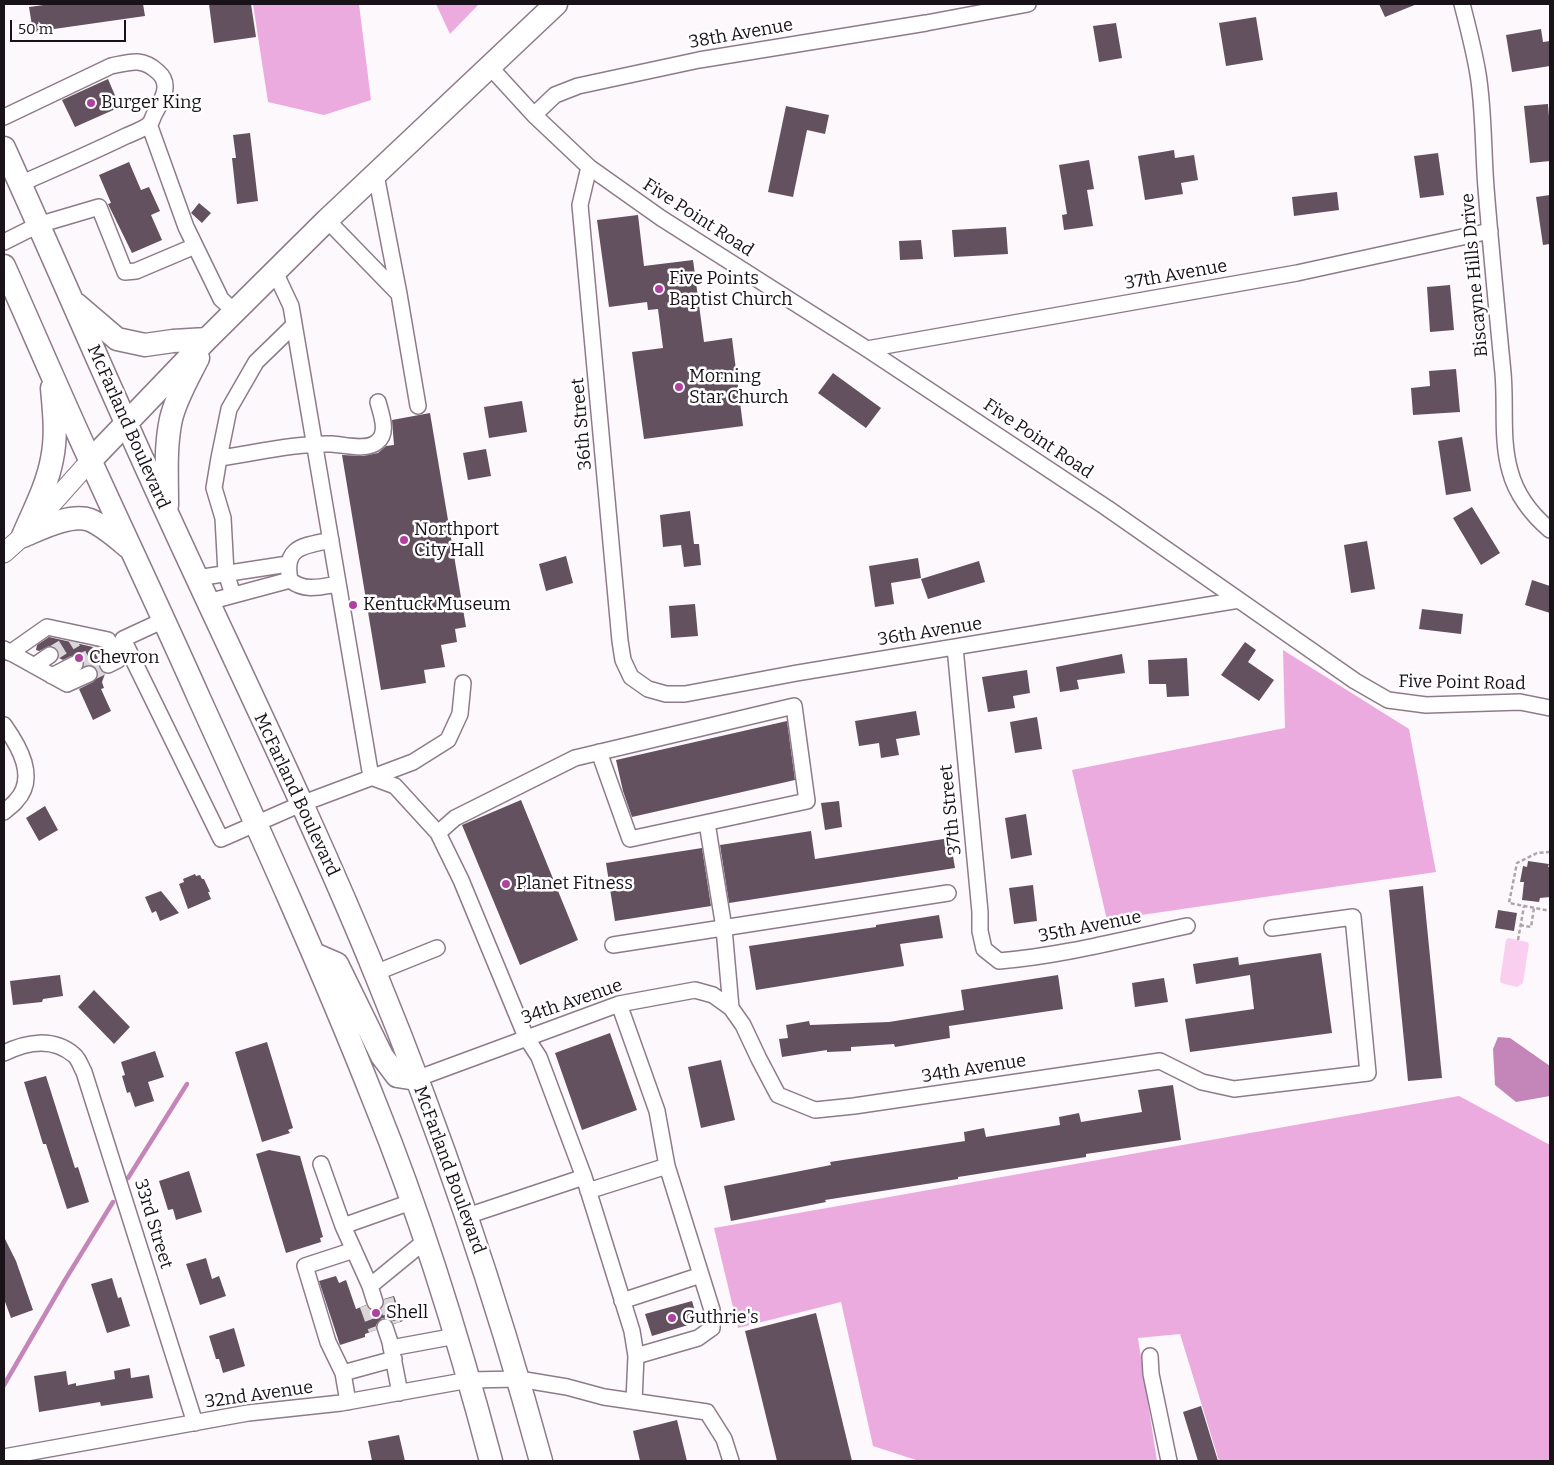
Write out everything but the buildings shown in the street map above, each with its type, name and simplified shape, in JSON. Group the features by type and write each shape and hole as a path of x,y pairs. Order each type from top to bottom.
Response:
{"highway":[{"path":"90,461 207,339 327,220 556,4"},
{"name":"McFarland Boulevard","path":"4,148 167,513 301,804 375,973 467,1216 519,1378 541,1461"},
{"path":"4,266 90,461 133,551 256,823 314,954 376,1105 425,1241 456,1336 491,1461"},
{"path":"72,301 117,338 145,345 207,339"},
{"path":"167,513 167,443 172,418 179,396 207,339"},
{"path":"23,536 44,488 53,457 55,427 51,372"},
{"path":"23,536 58,522 88,519 106,529 133,551"},
{"path":"314,954 337,964 382,1056 397,1076 416,1080"}],"main road":[{"path":"4,553 23,536 90,461"}],"street":[{"name":"38th Avenue","path":"534,115 556,94 578,86 699,60 926,23 1028,4"},
{"name":"Biscayne Hills Drive","path":"1462,4 1472,39 1478,76 1504,378 1506,454 1517,490 1539,520 1550,530"},
{"path":"4,117 111,66 130,62 141,61 158,72 164,78 166,84 162,99 149,124 87,155 20,184"},
{"path":"490,67 534,115"},
{"name":"Five Point Road","path":"534,115 589,167 661,218 867,349 1107,508 1355,681 1388,700 1426,705 1520,702 1550,708"},
{"path":"149,124 186,227 222,299 235,312"},
{"name":"36th Street","path":"589,167 580,205 620,641 623,660 631,677"},
{"path":"376,175 400,294 418,406"},
{"path":"4,242 38,225 99,207 125,272 136,272 195,246"},
{"path":"327,220 400,294"},
{"name":"37th Avenue","path":"867,349 1297,273 1490,231"},
{"path":"274,272 291,306 371,777"},
{"path":"233,595 226,573 223,518 214,488 229,409 256,362 294,325"},
{"path":"219,458 314,444 366,446 376,443 382,436 384,427 378,402"},
{"path":"331,540 300,547 288,564 290,580 297,586 309,588 338,584"},
{"path":"197,578 288,564"},
{"path":"208,602 290,580"},
{"name":"36th Avenue","path":"631,677 648,689 666,694 685,694 1238,600"},
{"path":"112,645 164,620"},
{"path":"89,674 67,684 7,651 47,626 80,637 108,640 222,838 301,804 413,762 448,740 460,714 463,683"},
{"path":"108,665 118,660 112,645"},
{"name":"37th Street","path":"955,647 980,912 980,931 984,949 999,961"},
{"path":"34,666 50,655"},
{"path":"52,676 75,664"},
{"path":"438,833 454,818 463,813 574,758 599,752 794,706 807,801 630,840 599,752"},
{"path":"4,725 25,764 26,783 17,801 4,812"},
{"path":"371,777 394,786 438,833 461,880 526,1037 539,1057 586,1184 632,1331 636,1356 634,1401"},
{"path":"707,823 724,928 732,1008"},
{"path":"613,945 948,893"},
{"name":"34th Avenue","path":"416,1080 526,1037 619,1004 695,990 713,995 732,1008 743,1025 758,1059 778,1096 815,1110 854,1106 1160,1061 1202,1082 1234,1089 1368,1074 1353,917 1272,928"},
{"name":"35th Avenue","path":"999,961 1056,953 1187,926"},
{"path":"375,973 437,948"},
{"path":"619,1004 657,1111 667,1166 712,1310 712,1328 698,1338 636,1356"},
{"name":"33rd Street","path":"4,1054 23,1044 41,1042 60,1046 75,1056 84,1072 91,1089 195,1423"},
{"path":"320,1164 343,1226 374,1296 425,1241"},
{"path":"467,1216 586,1184 667,1166"},
{"path":"343,1226 411,1202"},
{"path":"348,1402 343,1373 328,1342 305,1266 354,1250"},
{"path":"622,1301 701,1275"},
{"path":"385,1327 392,1350 400,1393"},
{"path":"343,1373 392,1350 456,1336"},
{"path":"1150,1356 1151,1374 1169,1461"},
{"name":"32nd Avenue","path":"5,1456 248,1413 348,1402 469,1380 519,1378 567,1387 604,1397 707,1412 724,1439 731,1461"}],"path":[{"path":"1550,852 1537,853 1517,863 1509,903 1550,911"},
{"path":"1518,940 1524,906"},
{"path":"1520,925 1531,927 1534,908"}],"shaded area":[{"path":"253,4 359,4 371,100 324,115 268,102"},
{"path":"436,4 479,4 450,34"},
{"path":"1283,650 1409,729 1436,872 1107,920 1072,770 1285,728"},
{"path":"1508,938 1529,944 1523,983 1517,987 1501,983 1500,980 1506,940"},
{"path":"1498,1037 1510,1038 1550,1066 1550,1096 1516,1102 1495,1085 1493,1049"},
{"path":"1459,1096 1550,1145 1550,1461 1219,1461 1180,1334 1138,1338 1157,1461 919,1461 873,1446 841,1302 738,1328 714,1228"}],"waterway":[{"path":"128,1178 187,1084"},
{"path":"4,1385 113,1202"}],"tunnel":[{"path":"50,655 76,639"},
{"path":"75,664 104,650"},
{"path":"89,674 108,665"},
{"path":"386,1299 393,1324"},
{"path":"367,1305 376,1330"}],"place":[{"name":"Burger King","path":"91,103"},
{"name":"Five Points Baptist Church","path":"659,289"},
{"name":"Morning Star Church","path":"679,387"},
{"name":"Northport City Hall","path":"404,540"},
{"name":"Kentuck Museum","path":"353,605"},
{"name":"Chevron","path":"79,658"},
{"name":"Planet Fitness","path":"506,884"},
{"name":"Shell","path":"376,1313"},
{"name":"Guthrie's","path":"672,1318"}]}
